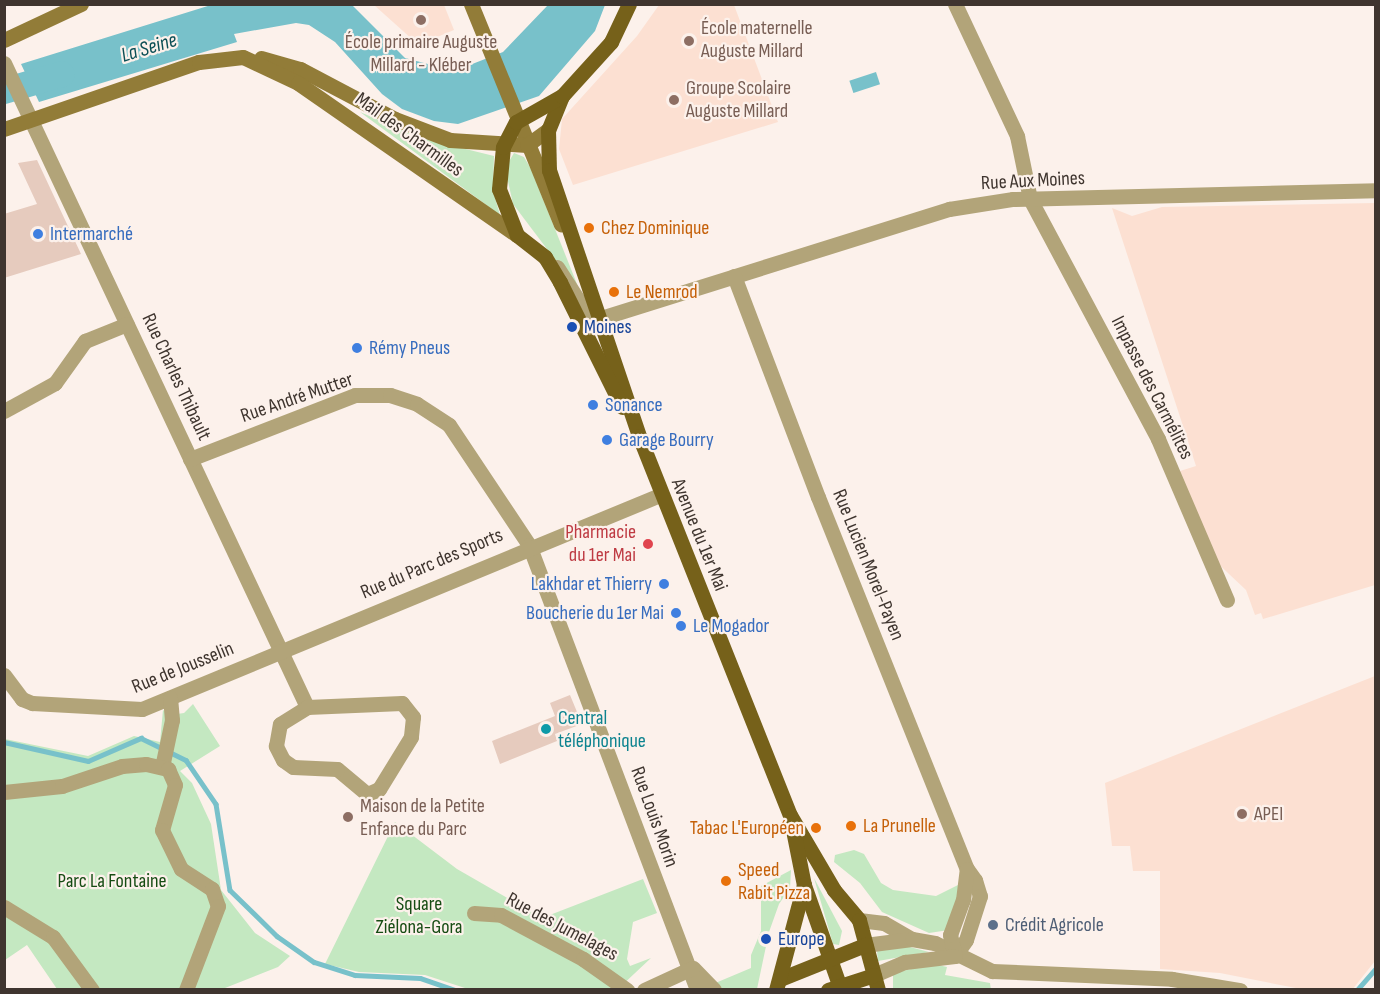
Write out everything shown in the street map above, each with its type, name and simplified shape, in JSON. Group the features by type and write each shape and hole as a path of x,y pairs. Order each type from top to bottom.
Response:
{"main road":[{"path":"4,40 81,4"},
{"path":"4,129 31,115 199,62 243,57 282,61 394,119 450,140 503,147 527,145 548,130 562,96 611,42 629,4"},
{"name":"Avenue du 1er Mai","path":"471,8 513,115 601,318 660,495 790,815 815,860 860,920"},
{"name":"Mail des Charmilles","path":"243,57 298,83 484,214"},
{"path":"517,235 499,189 503,147 513,115 562,96"},
{"name":"Avenue du 1er Mai","path":"548,130 549,170 575,238 585,280"},
{"name":"Avenue du 1er Mai","path":"484,214 517,235 545,257 639,436"},
{"name":"Avenue du 1er Mai","path":"790,815 804,885 830,958 836,988"},
{"path":"778,984 804,885"},
{"path":"836,988 876,982 860,920"},
{"path":"778,984 830,958 865,945"},
{"path":"830,958 860,985"}],"street":[{"name":"Impasse des Carmélites","path":"955,4 1017,136 1030,199 1158,439 1227,600"},
{"name":"Rue Charles Thibault","path":"4,63 31,115 279,650"},
{"name":"Rue Aux Moines","path":"601,318 950,209 1030,199 1376,190"},
{"name":"Avenue du 1er Mai","path":"545,257 565,277 582,306 601,318"},
{"name":"Rue Lucien Morel-Payen","path":"734,276 967,869 963,900 950,935 955,956"},
{"path":"4,411 55,383 85,341 128,324"},
{"name":"Rue André Mutter","path":"190,459 355,395 390,395 417,404 449,425 529,545"},
{"name":"Rue du Parc des Sports","path":"279,650 529,545 660,495"},
{"name":"Rue Louis Morin","path":"529,545 645,857 692,968 698,990"},
{"path":"279,650 307,707"},
{"name":"Rue de Jousselin","path":"4,675 22,699 39,704 132,711 170,698 279,650"},
{"path":"170,698 169,744 163,763 175,785 162,819 169,849 181,869 212,889 218,906 186,990"},
{"path":"402,703 409,709 411,737 378,789 367,794 337,770 293,766 283,760 276,732 307,707 402,703"},
{"path":"4,792 62,786 122,766 163,763"},
{"path":"4,907 53,937 92,990"},
{"name":"Rue des Jumelages","path":"474,913 501,915 583,959 627,990"},
{"path":"860,920 884,923 912,939"},
{"path":"865,945 912,939 935,943 955,956 992,971 1172,979 1240,990"},
{"path":"876,982 905,962 955,956"},
{"path":"644,990 692,968"},
{"name":"Rue Louis Morin","path":"692,968 714,990"}],"shaded area":[{"name":"École primaire Auguste Millard - Kléber","path":"374,5 444,5 454,30 425,42 413,40"},
{"name":"Groupe Scolaire Auguste Millard","path":"659,5 734,5 778,122 573,185 559,149 562,119 637,36"},
{"path":"1375,203 1375,585 1263,619 1261,613 1255,615 1246,590 1211,557 1180,471 1196,466 1112,208 1132,216 1162,207"},
{"name":"APEI","path":"1375,676 1375,961 1352,990 1301,989 1220,973 1160,969 1160,871 1133,871 1130,846 1112,846 1105,783"}],"green space":[{"path":"360,112 421,138 494,156 493,191 500,215"},
{"path":"514,153 524,157 531,169 581,294 513,204 507,177 508,163"},
{"name":"Parc La Fontaine","path":"193,704 220,746 180,771 192,783 211,824 221,890 255,933 290,956 278,967 220,990 57,989 27,945 5,960 5,739 88,756 134,736 160,742 163,710 170,715 184,713"},
{"name":"Square Ziélona-Gora","path":"395,822 457,869 542,918 643,879 657,913 633,922 627,959 630,966 651,958 618,989 468,989 425,975 359,972 325,964"},
{"path":"854,850 864,854 881,883 893,890 936,896 962,883 949,930 929,933 882,912 860,883 834,862 835,855"},
{"path":"791,870 790,888 779,904 769,932 757,989 721,989 713,984 751,968 751,955 761,931 761,886"},
{"path":"814,878 842,931 839,945 833,944"},
{"path":"910,947 929,952 878,961 877,951"},
{"path":"934,964 947,967 945,975 990,983 991,990 893,989 893,973"}],"water":[{"path":"351,4 405,58 447,69 462,68 503,52 548,5 605,5 595,31 539,96 458,124 434,121 402,109 382,94 335,42 309,25 296,23 234,34 237,42 39,102 21,64 211,5"},
{"path":"876,72 880,84 853,93 849,81"}],"building":[{"name":"Intermarché","path":"37,160 81,254 4,278 4,214 37,204 18,163"},
{"name":"Central téléphonique","path":"570,695 582,724 555,734 557,741 500,764 492,741 555,716 550,703"}],"waterway":[{"name":"La Seine","path":"4,91 62,74"},
{"path":"4,742 88,761 141,738 186,760 216,804 230,890 277,936 314,962 355,975 420,978 455,990"},
{"path":"1357,990 1376,968"}],"place":[{"name":"École primaire Auguste Millard - Kléber","path":"421,20"},
{"name":"École maternelle Auguste Millard","path":"689,41"},
{"name":"Groupe Scolaire Auguste Millard","path":"674,100"},
{"name":"Chez Dominique","path":"589,228"},
{"name":"Intermarché","path":"38,234"},
{"name":"Le Nemrod","path":"614,292"},
{"name":"Moines","path":"572,327"},
{"name":"Rémy Pneus","path":"357,348"},
{"name":"Sonance","path":"593,405"},
{"name":"Garage Bourry","path":"607,440"},
{"name":"Pharmacie du 1er Mai","path":"648,544"},
{"name":"Lakhdar et Thierry","path":"664,584"},
{"name":"Boucherie du 1er Mai","path":"676,613"},
{"name":"Le Mogador","path":"681,626"},
{"name":"Central téléphonique","path":"546,729"},
{"name":"APEI","path":"1242,814"},
{"name":"Maison de la Petite Enfance du Parc","path":"348,817"},
{"name":"La Prunelle","path":"851,826"},
{"name":"Tabac L'Européen","path":"816,828"},
{"name":"Speed Rabit Pizza","path":"726,881"},
{"name":"Crédit Agricole","path":"993,925"},
{"name":"Europe","path":"766,939"}]}
